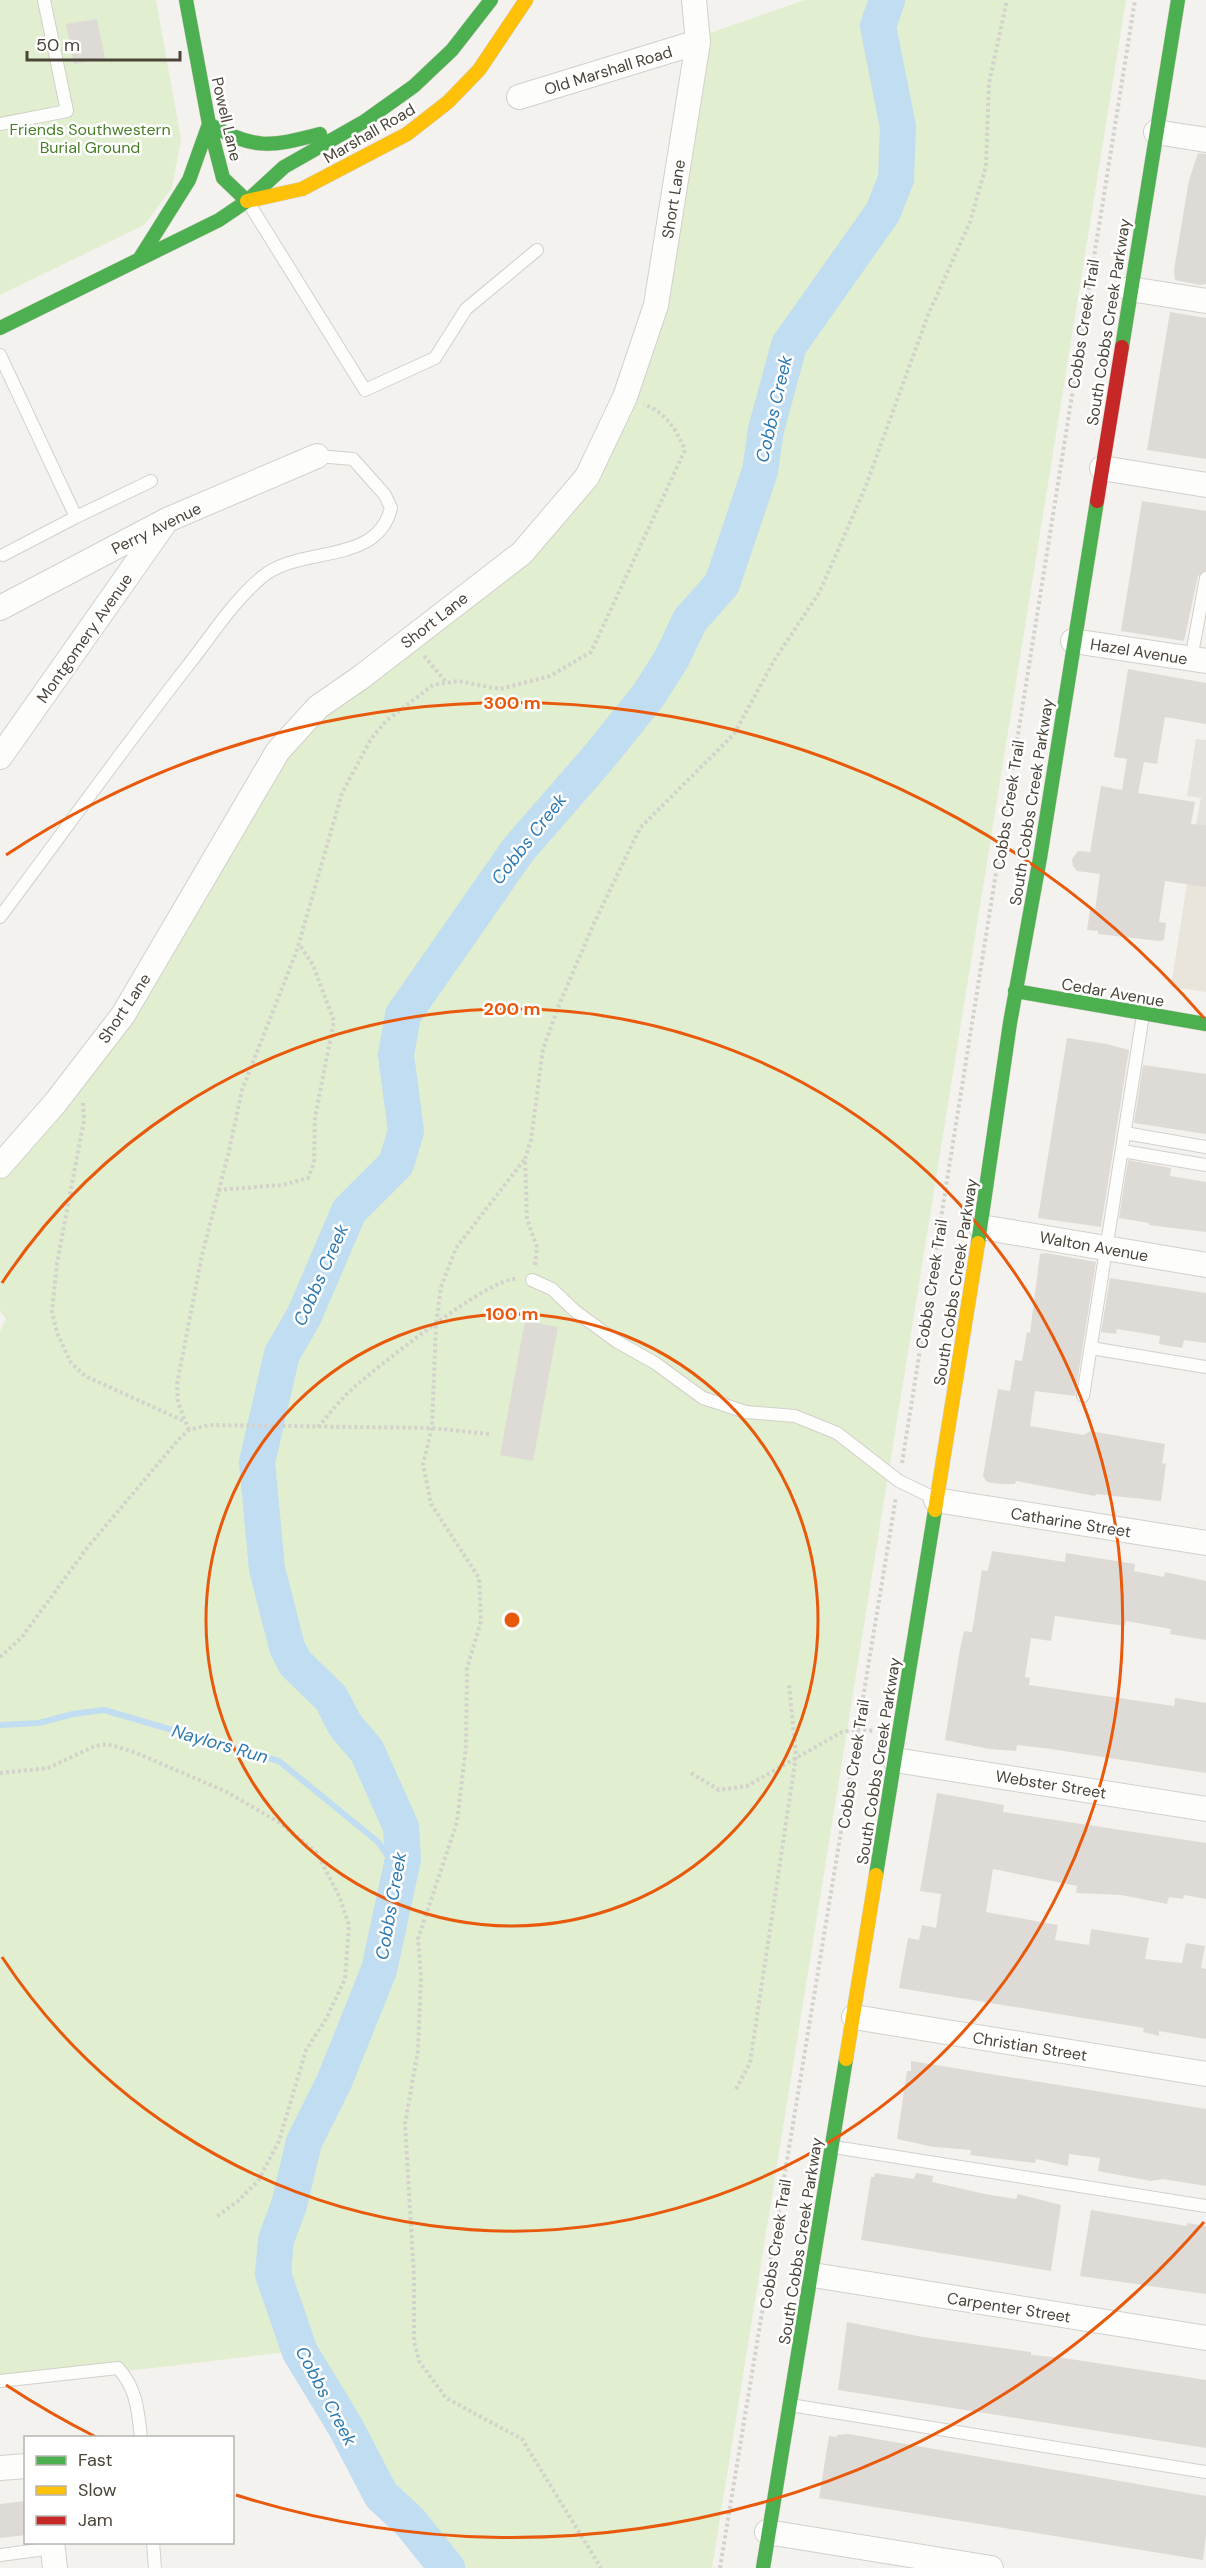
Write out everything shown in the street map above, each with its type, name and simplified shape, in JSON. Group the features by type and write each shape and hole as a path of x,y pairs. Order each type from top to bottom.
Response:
{"main road":[{"name":"Powell Lane","path":"186,0 209,124 223,178 247,201"},
{"name":"Marshall Road","path":"0,328 219,220 247,201 284,166 365,121 414,86 452,50 491,0"},
{"name":"Marshall Road","path":"247,201 302,189 407,134 448,102 479,70 526,0"},
{"name":"South Cobbs Creek Parkway","path":"763,2568 767,2532 813,2275 981,1227 1015,991 1040,858 1073,640 1178,0"},
{"path":"139,260 189,180 209,124 239,141 278,145 365,121"},
{"name":"Cedar Avenue","path":"1015,991 1206,1024"}],"street":[{"name":"Short Lane","path":"0,1166 123,1015 278,752 318,707 360,678 522,553 587,477 625,397 656,305 698,42 694,0"},
{"name":"Old Marshall Road","path":"519,97 698,42"},
{"path":"1155,132 1206,140"},
{"path":"1130,289 1206,301"},
{"name":"Perry Avenue","path":"0,608 167,520 317,456"},
{"path":"1102,468 1206,484"},
{"name":"Montgomery Avenue","path":"0,757 167,520"},
{"name":"Hazel Avenue","path":"1073,640 1199,660"},
{"name":"Walton Avenue","path":"981,1227 1206,1265"},
{"name":"Catharine Street","path":"936,1500 1206,1543"},
{"name":"Webster Street","path":"895,1760 1206,1809"},
{"name":"Christian Street","path":"854,2017 1206,2074"},
{"name":"Carpenter Street","path":"813,2275 1206,2338"},
{"path":"0,2468 24,2466"},
{"path":"767,2532 991,2568"}],"lane":[{"path":"0,124 67,111 44,0"},
{"path":"247,201 365,390 435,358 466,309 537,250"},
{"path":"0,355 76,517"},
{"path":"0,917 171,688 256,583 263,576 287,564 361,544 382,530 392,508 385,495 352,459 317,456"},
{"path":"3,555 151,481"},
{"path":"1199,660 1206,578"},
{"path":"1083,1396 1143,1014"},
{"path":"1125,1133 1206,1147"},
{"path":"1122,1151 1206,1165"},
{"path":"532,1280 552,1289 575,1311 616,1341 655,1363 704,1398 746,1412 795,1416 837,1433 899,1481 936,1500"},
{"path":"1091,1348 1206,1367"},
{"path":"832,2147 1206,2206"},
{"path":"0,2381 118,2368 128,2379 136,2398 141,2436"},
{"path":"789,2404 1206,2472"},
{"path":"153,2544 156,2568"},
{"path":"0,2555 54,2553"}],"path":[{"path":"537,1247 527,1219 525,1159 531,1140 543,1049 590,933 640,828 734,734 774,658 819,593 865,488 928,315 970,222 986,166 989,83 1007,0"},
{"name":"Cobbs Creek Trail","path":"720,2568 899,1481 1135,0"},
{"path":"189,1430 178,1403 177,1384 191,1307 218,1190 242,1090 299,944 338,803 371,739 386,721 433,685 458,681 500,689 550,676 591,652 685,450 675,427 655,408 625,397"},
{"path":"410,638 447,683"},
{"path":"218,1190 283,1185 308,1178 314,1163 315,1117 334,1021 313,965 299,944"},
{"path":"76,1075 83,1102 84,1120 57,1263 52,1312 57,1333 71,1363 85,1376 185,1422"},
{"path":"525,1159 456,1248 441,1287 436,1324 432,1428 423,1464 431,1504 479,1578 481,1621 467,1668 466,1746 457,1822 418,1939 421,1976 418,2050 405,2124 414,2276 414,2342 419,2361 446,2398 522,2439 601,2568"},
{"path":"318,1427 357,1384 484,1291 508,1278 532,1280"},
{"path":"0,1657 22,1637 87,1548 189,1430 209,1425 432,1428 490,1434"},
{"path":"736,2089 750,2062 796,1756 789,1684"},
{"path":"692,1773 719,1790 747,1786 796,1756 842,1732 858,1729 899,1734"},
{"path":"0,1773 48,1768 95,1746 108,1744 135,1752 227,1792 280,1823 317,1852 340,1898 349,1925 345,1979 326,2019 306,2050 279,2140 258,2181 239,2200 215,2218"}],"shaded area":[{"path":"1196,739 1206,740 1206,825 1196,824 1201,798 1187,796"},
{"path":"1196,824 1206,825 1206,992 1171,987"}],"green space":[{"name":"Friends Southwestern Burial Ground","path":"0,0 156,0 181,139 172,188 144,225 0,295"},
{"path":"805,0 1126,0 712,2568 435,2568 371,2492 333,2440 301,2383 288,2352 0,2386 0,1331 6,1319 0,1311 0,1162 155,963 303,724 566,499 648,323 698,37"}],"building":[{"path":"97,19 105,58 74,64 66,24"},
{"path":"1198,153 1206,154 1206,284 1200,285 1175,280 1174,270 1189,180"},
{"path":"1170,312 1206,318 1206,459 1147,450"},
{"path":"1142,501 1206,511 1206,570 1198,576 1184,641 1121,631"},
{"path":"1128,669 1206,683 1206,724 1165,717 1157,764 1144,762 1138,793 1195,802 1191,824 1206,825 1206,887 1165,881 1159,922 1166,923 1164,940 1159,941 1098,934 1098,931 1087,930 1090,910 1095,911 1100,874 1077,871 1072,859 1078,851 1090,852 1101,786 1122,790 1127,759 1114,757"},
{"path":"1067,1038 1129,1050 1101,1227 1038,1218"},
{"path":"1143,1065 1206,1074 1206,1134 1134,1123"},
{"path":"1128,1160 1171,1168 1170,1176 1206,1182 1206,1232 1149,1225 1149,1223 1119,1218"},
{"path":"1046,1253 1096,1262 1075,1396 1035,1391 1030,1426 1084,1435 1090,1431 1165,1444 1162,1463 1166,1464 1161,1501 1096,1494 1095,1496 1016,1481 1015,1484 1000,1484 987,1482 983,1476 998,1389 1010,1391 1015,1360 1022,1361 1027,1332 1030,1333 1040,1254"},
{"path":"1110,1278 1206,1293 1206,1343 1184,1340 1182,1348 1159,1344 1160,1336 1117,1329 1116,1334 1101,1332"},
{"path":"525,1321 558,1327 533,1461 500,1455"},
{"path":"992,1551 1065,1562 1066,1553 1135,1564 1134,1571 1164,1577 1165,1572 1206,1581 1206,1640 1170,1634 1171,1629 1126,1621 1125,1626 1055,1616 1051,1641 1031,1638 1025,1677 1030,1678 1029,1685 1174,1706 1175,1698 1206,1703 1206,1773 1051,1749 1017,1745 1016,1751 989,1749 945,1740 964,1631 972,1632 982,1570 987,1571"},
{"path":"937,1793 1004,1805 1003,1812 1206,1843 1206,1899 1184,1895 1183,1899 1169,1897 1167,1904 1121,1895 1076,1893 1077,1886 993,1869 986,1912 1058,1925 1055,1940 1089,1945 1091,1929 1149,1938 1145,1959 1182,1963 1186,1943 1205,1946 1201,1968 1206,1969 1206,2039 1159,2031 1159,2036 1143,2032 1144,2028 899,1988 908,1938 919,1940 922,1925 936,1928 941,1894 920,1891"},
{"path":"911,2061 1206,2109 1206,2186 1163,2179 1151,2181 1098,2171 1100,2158 1069,2154 1068,2166 1036,2159 1035,2163 970,2155 971,2150 934,2147 897,2139 907,2071 911,2071"},
{"path":"875,2173 914,2179 916,2173 933,2176 932,2182 985,2194 1016,2199 1018,2194 1061,2205 1051,2271 861,2240 871,2177 874,2177"},
{"path":"1091,2210 1187,2226 1187,2223 1206,2226 1206,2294 1080,2276"},
{"path":"847,2322 923,2337 1031,2352 1031,2355 1206,2380 1206,2448 838,2390"},
{"path":"848,2434 1206,2496 1206,2535 1203,2560 819,2498 829,2436 837,2437 837,2435"},
{"path":"24,2501 24,2535 0,2538 0,2504"}],"waterway":[{"name":"Cobbs Creek","path":"447,2568 410,2522 381,2495 345,2426 300,2352 273,2274 276,2240 289,2205 304,2142 334,2082 379,1970 403,1859 401,1827 367,1751 345,1725 331,1698 295,1663 287,1647 267,1569 257,1462 282,1354 304,1316 349,1211 396,1164 406,1131 396,1055 403,1015 518,850 648,696 672,658 690,620 722,584 760,471 766,430 789,345 883,212 896,179 898,127 878,26 887,0"},
{"name":"Naylors Run","path":"0,1725 39,1723 73,1714 104,1710 279,1761 378,1842 400,1873"}],"traffic: fast":[{"path":"186,0 209,124 223,178 247,201"},
{"path":"0,328 219,220 247,201 284,167 365,121 414,86 452,50 491,0"},
{"path":"1122,347 1178,0"},
{"path":"209,124 239,138 263,144 288,142 320,134"},
{"path":"140,258 189,180 209,124"},
{"path":"978,1243 1010,1023 1040,858 1097,501"},
{"path":"1015,991 1206,1024"},
{"path":"876,1875 935,1510"},
{"path":"763,2568 846,2059"}],"traffic: slow":[{"path":"247,201 302,189 407,134 448,102 479,70 526,0"},
{"path":"935,1510 978,1243"},
{"path":"846,2059 876,1875"}],"traffic: jam":[{"path":"1097,501 1122,347"}]}
